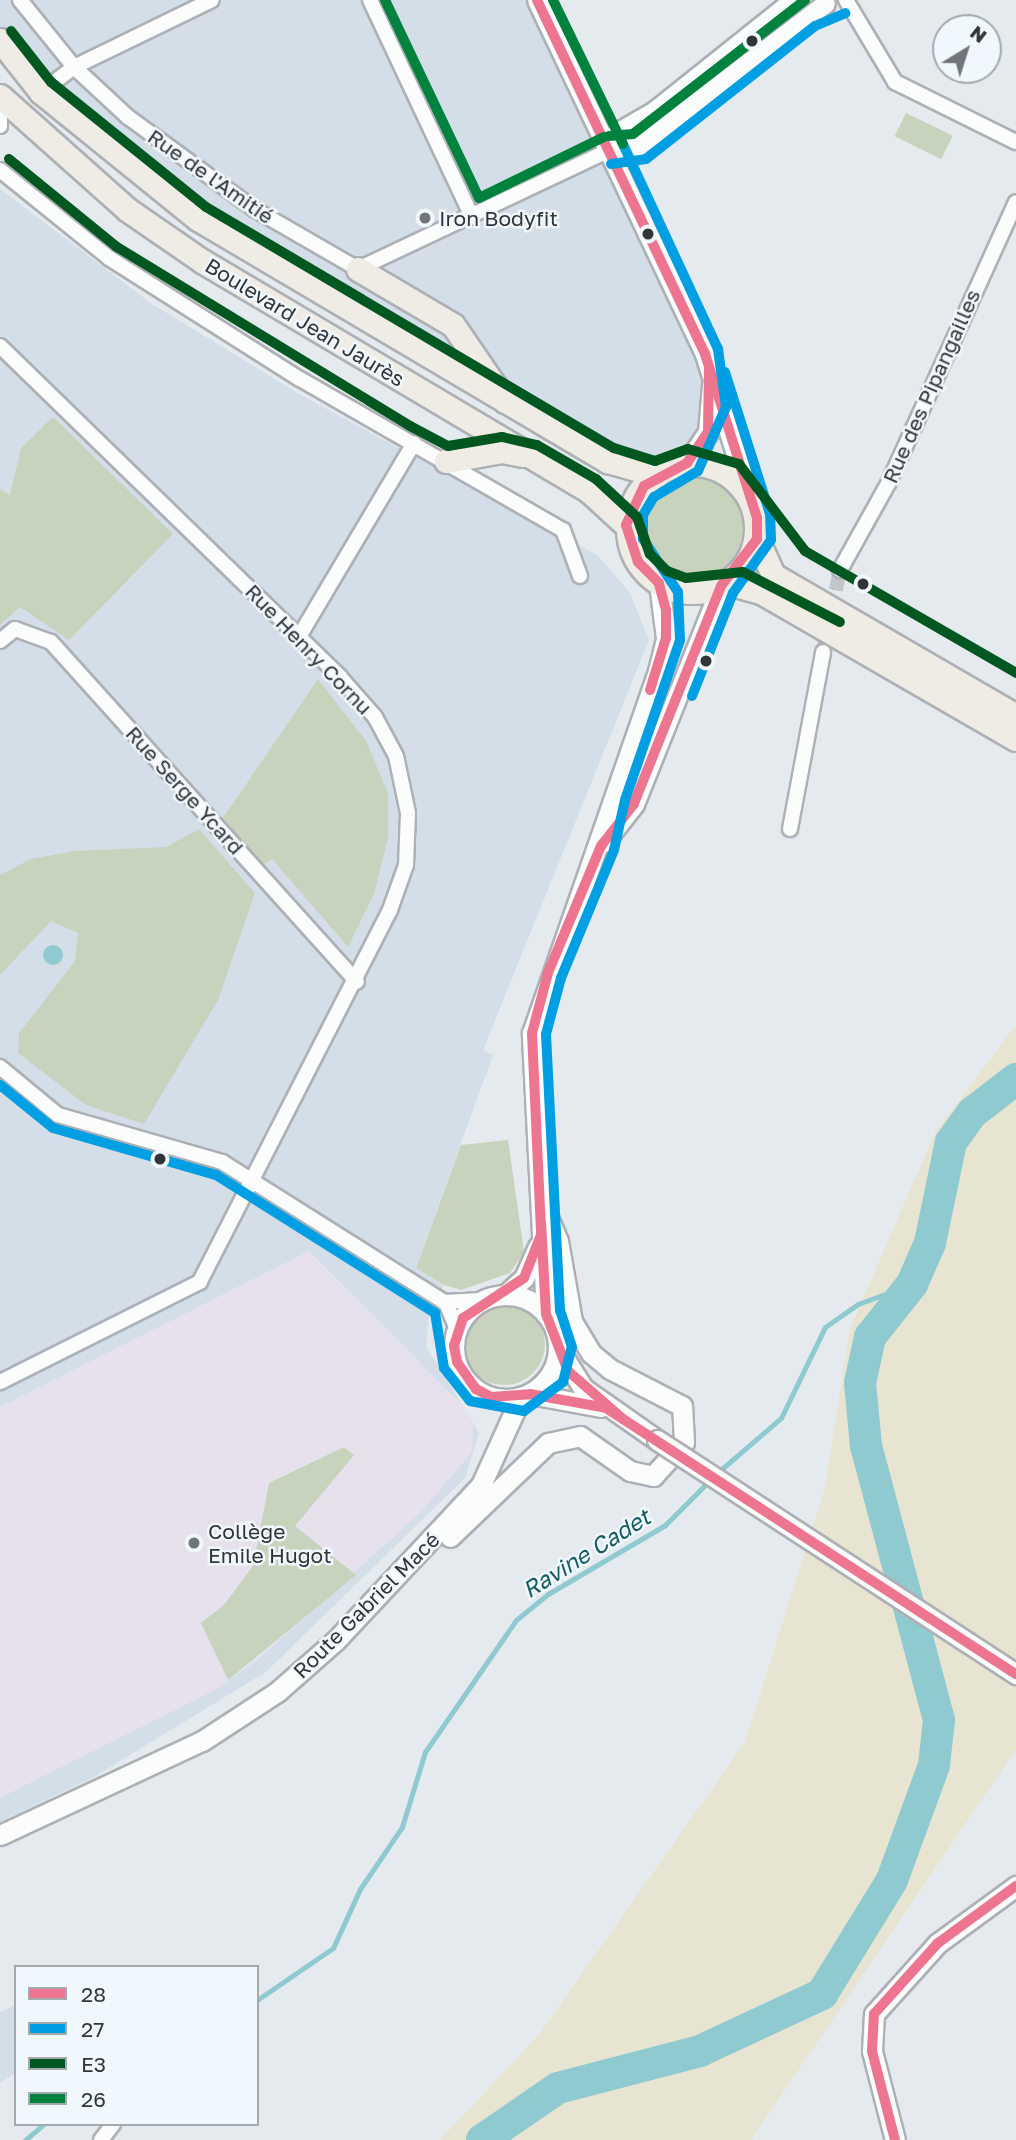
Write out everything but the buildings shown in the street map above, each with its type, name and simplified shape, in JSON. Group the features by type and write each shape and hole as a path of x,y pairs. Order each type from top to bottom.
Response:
{"main road":[{"path":"537,0 610,150 712,375 748,493 757,540 773,575 1016,716"},
{"name":"Boulevard Jean Jaurès","path":"0,40 41,92 198,219 507,404 608,461 657,475"},
{"name":"Boulevard Jean Jaurès","path":"0,96 128,210 202,261 589,491 626,525"},
{"path":"358,269 453,325 507,404"},
{"path":"687,463 708,432 712,375"},
{"path":"446,461 502,451 533,458"},
{"path":"748,493 710,465 687,463 657,475 640,493 626,525 639,562 659,583 684,592 724,584 761,592 1016,739"},
{"path":"601,846 634,804 724,584 757,540"},
{"path":"659,583 666,638 611,796 601,846 548,973 532,1033 546,1314 568,1371 606,1408 1016,1674"},
{"path":"405,1570 432,1555 548,1443 580,1436 629,1471 653,1476 684,1442 688,1421 681,1405 610,1369 591,1353 572,1321 558,1241 542,1203"},
{"path":"503,1428 491,1397 464,1377 454,1346 457,1329 482,1300 505,1295 531,1266 541,1235"},
{"path":"505,1295 546,1314"},
{"path":"525,1396 551,1375 558,1348"},
{"path":"491,1397 525,1396 606,1408"},
{"name":"Route Gabriel Macé","path":"0,1835 223,1729 336,1640 405,1570 481,1485 503,1428 525,1396"},
{"path":"895,2140 872,2051 874,2014 938,1943 1016,1886"}],"street":[{"name":"Rue de l'Amitié","path":"20,0 74,67 210,179 358,269"},
{"path":"41,92 74,67 212,0"},
{"path":"370,0 472,217"},
{"path":"610,150 617,133 664,105 794,0"},
{"path":"358,269 610,150 638,147 831,2 852,18 895,82 1016,142"},
{"path":"0,113 0,125"},
{"path":"0,170 110,258 414,443 563,530 580,576"},
{"name":"Rue des Pipangailles","path":"840,569 889,482 1016,202"},
{"name":"Rue Henry Cornu","path":"0,346 300,635 375,717 396,757 408,813 406,865 357,982 200,1282 0,1381"},
{"path":"300,635 414,443"},
{"name":"Rue Serge Ycard","path":"0,641 15,629 51,642 357,982"},
{"path":"790,829 823,652"},
{"path":"0,1067 58,1115 197,1150 253,1180 446,1303 457,1329"},
{"path":"446,1303 482,1300"}],"shaded area":[{"path":"0,0 537,0 671,279 712,406 687,463 657,475 640,474 198,219 0,40"},
{"path":"0,189 152,304 301,395 597,555 630,593 649,640 483,1050 493,1055 416,1267 444,1285 429,1316 426,1346 479,1433 465,1478 266,1672 94,1777 0,1822"},
{"name":"Collège Emile Hugot","path":"309,1251 464,1407 473,1425 472,1452 422,1511 255,1662 211,1692 0,1798 0,1407"},
{"path":"14,2006 14,2073 0,2083 0,2012"}],"green space":[{"path":"906,113 953,136 941,159 895,136"},
{"path":"53,417 173,534 69,640 20,607 0,625 0,489 10,495 21,448"},
{"path":"692,476 721,484 735,498 743,527 735,556 721,570 692,578 663,570 649,556 641,527 649,498 663,484"},
{"path":"318,679 366,741 388,793 388,838 374,894 348,947 272,859 263,865 223,818"},
{"path":"199,829 255,893 218,1000 144,1124 86,1105 18,1053 19,1033 75,961 78,933 51,921 0,975 0,875 31,859 75,851 166,847"},
{"path":"508,1140 524,1252 510,1273 461,1290 444,1285 416,1268 461,1145"},
{"path":"504,1303 520,1306 533,1315 542,1328 545,1344 542,1360 533,1373 520,1382 504,1385 488,1382 475,1373 466,1360 463,1344 466,1328 475,1315 488,1306"},
{"path":"344,1447 354,1455 295,1526 356,1575 228,1680 201,1623 224,1605 253,1566 269,1483"}],"sand":[{"path":"1016,1025 1016,1749 751,2140 440,2140 538,2036 745,1742 825,1488 850,1328 936,1131"}],"water":[{"path":"53,945 60,948 63,955 60,962 53,965 46,962 43,955 46,948"}],"waterway":[{"path":"482,2140 558,2088 700,2051 822,1994 892,1880 934,1765 939,1720 866,1446 860,1383 870,1337 912,1284 930,1243 951,1142 972,1113 1016,1079"},
{"name":"Ravine Cadet","path":"717,1473 781,1418 825,1327 858,1304 912,1284"},
{"name":"Ravine Cadet","path":"259,1999 333,1948 360,1889 402,1827 425,1752 516,1620 548,1594 665,1525 710,1480"},
{"name":"Ravine Cadet","path":"25,2140 42,2126"}],"tunnel":[{"path":"823,652 840,570"}],"transit line":[{"name":"26","path":"385,0 479,198 604,137"},
{"name":"28","path":"537,0 705,354 757,518 757,539 721,586 634,804 601,846 548,973 532,1033 541,1235 524,1278 463,1318 454,1346 457,1362 476,1389 491,1397 530,1394 606,1408 1016,1674"},
{"name":"26","path":"553,0 623,144"},
{"name":"26","path":"609,136 633,134 805,0"},
{"name":"27","path":"611,164 646,159 815,26 845,13"},
{"name":"E3","path":"11,31 51,82 206,207 614,448 655,461 688,449 739,464 805,551 1016,673"},
{"name":"27","path":"0,1085 53,1128 216,1175 435,1313 444,1368 470,1401 524,1411 563,1382 572,1347 560,1311 546,1034 561,978 614,850 625,800 680,640 678,592 643,539 643,515 654,497 698,471 726,407 718,349 623,144"},
{"name":"E3","path":"9,159 117,247 410,426 448,446 502,437 537,445 596,479 637,517 650,554 667,571 686,578 743,572 840,622"},
{"name":"28","path":"650,690 666,638 666,610 659,583 638,562 626,525 644,486 687,463 708,432 709,367"},
{"name":"27","path":"692,696 733,593 771,540 770,514 725,372"},
{"name":"28","path":"541,1222 546,1314 568,1371 623,1419"},
{"name":"28","path":"895,2140 872,2051 874,2014 938,1943 1016,1886"}],"place":[{"name":"Iron Bodyfit","path":"425,218"},
{"name":"Collège Emile Hugot","path":"194,1543"}]}
